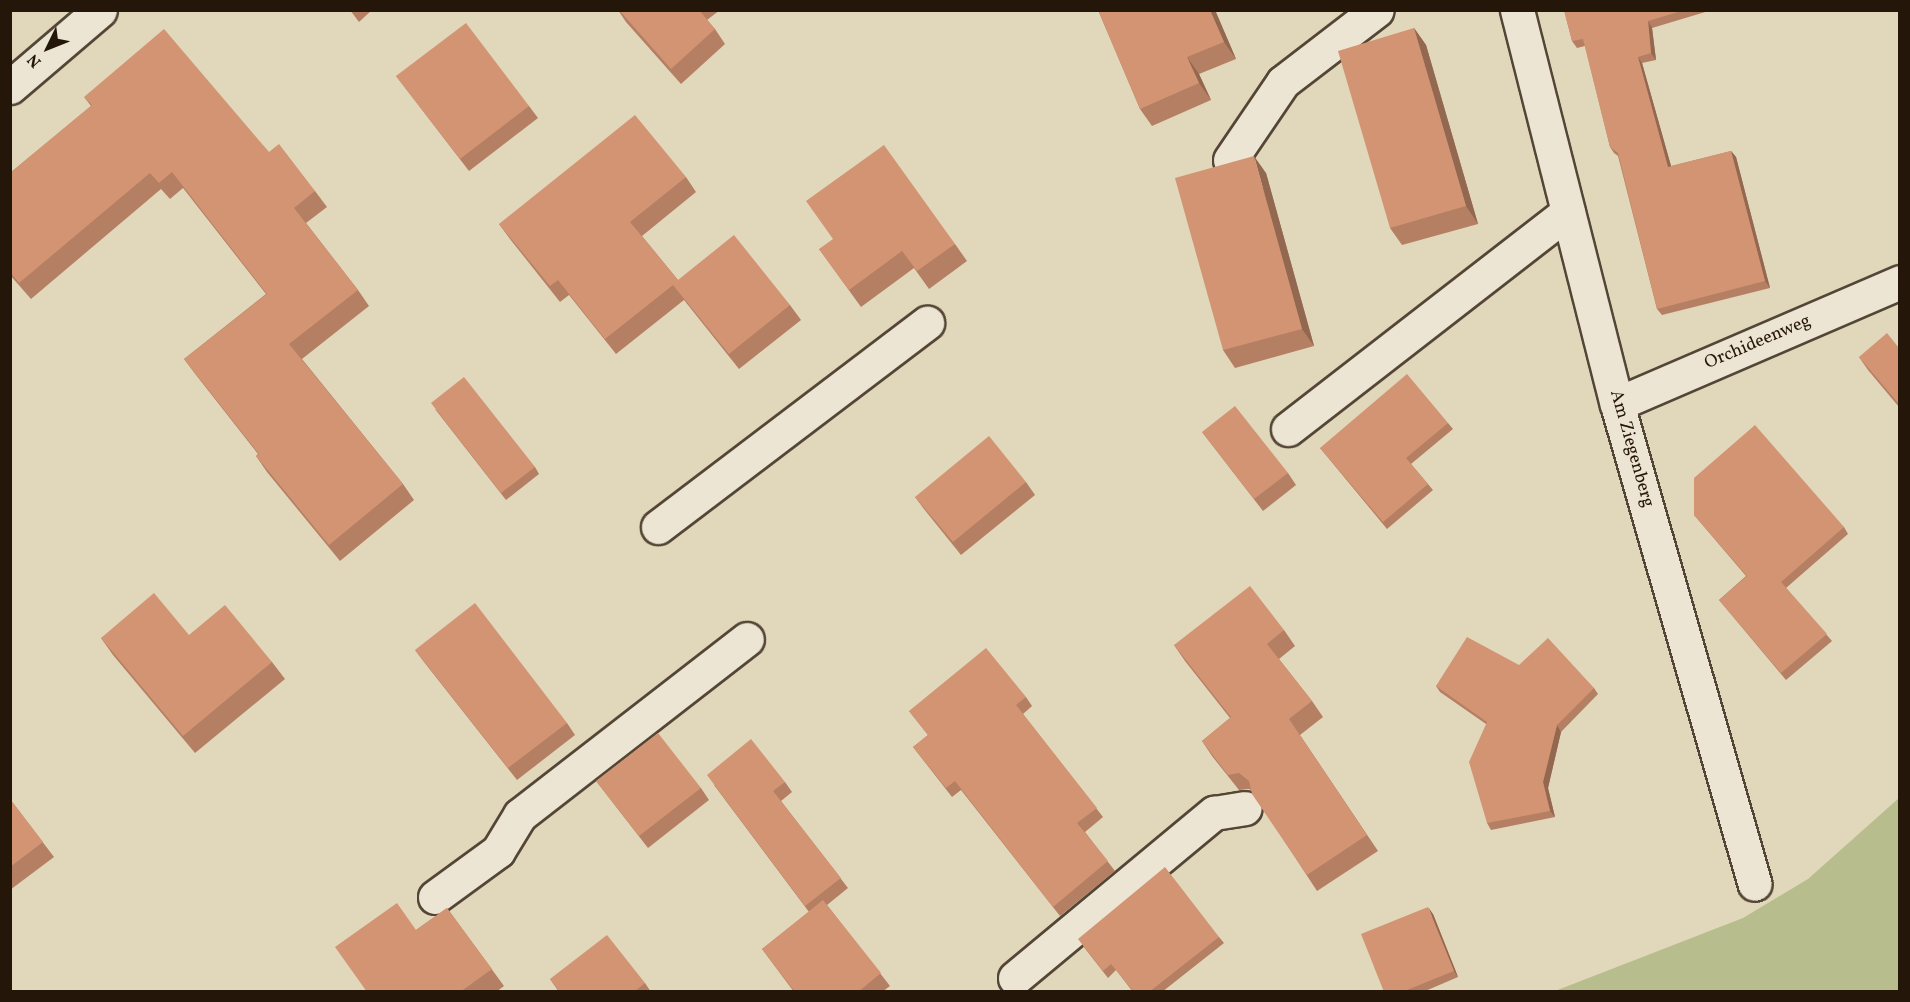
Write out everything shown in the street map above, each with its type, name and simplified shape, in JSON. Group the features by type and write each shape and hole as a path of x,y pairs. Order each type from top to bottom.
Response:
{"street":[{"path":"10,87 100,10"},
{"path":"1230,160 1283,82 1377,10"},
{"name":"Am Ziegenberg","path":"1517,10 1617,404 1755,884"},
{"path":"1288,429 1568,212"},
{"name":"Orchideenweg","path":"1617,404 1899,282"},
{"path":"657,527 927,322"},
{"path":"435,897 498,851 520,815 747,639"},
{"path":"1015,978 1214,813 1245,808"}],"green space":[{"path":"1899,798 1899,991 1555,991 1743,918 1808,879"}],"building":[{"path":"619,10 699,10 715,29 671,69"},
{"path":"1098,10 1210,10 1224,42 1187,57 1199,83 1140,109"},
{"path":"1564,10 1685,10 1648,21 1651,53 1638,57 1668,167 1731,151 1765,281 1657,309 1618,153 1610,147 1583,39 1572,41"},
{"path":"466,23 529,106 460,159 396,76"},
{"path":"1414,28 1466,206 1390,228 1338,51"},
{"path":"164,29 269,152 279,144 315,191 294,208 358,290 289,344 403,484 329,545 256,456 259,454 184,359 267,294 172,172 159,183 150,173 19,283 10,272 10,173 92,105 84,97"},
{"path":"635,115 686,177 630,222 678,280 734,235 790,305 729,354 673,285 605,339 558,280 550,286 499,224"},
{"path":"884,145 955,244 917,271 902,251 849,290 819,249 833,239 806,201"},
{"path":"1254,156 1302,329 1223,350 1175,178"},
{"path":"1887,333 1899,348 1899,404 1859,357"},
{"path":"1407,374 1448,423 1406,458 1428,484 1383,522 1320,448"},
{"path":"464,377 535,467 501,493 431,403"},
{"path":"1235,406 1288,473 1254,499 1202,432"},
{"path":"1755,425 1844,527 1781,582 1827,634 1781,673 1719,600 1747,576 1694,515 1694,478"},
{"path":"989,436 1026,482 953,542 915,497"},
{"path":"1250,586 1284,630 1267,644 1312,701 1289,719 1367,835 1307,875 1252,794 1249,781 1239,773 1228,775 1202,741 1231,717 1174,645"},
{"path":"154,593 189,635 225,605 272,662 183,736 101,638"},
{"path":"475,603 567,723 508,768 415,650"},
{"path":"1467,637 1519,665 1548,638 1594,688 1557,725 1543,782 1550,811 1487,823 1469,762 1487,722 1436,686"},
{"path":"986,648 1026,697 1016,705 1097,808 1077,823 1108,861 1053,907 955,781 946,788 913,747 928,735 909,711"},
{"path":"658,733 701,788 639,836 596,781"},
{"path":"751,739 785,782 773,791 841,878 805,906 707,775"},
{"path":"10,799 43,842 10,867"},
{"path":"1165,867 1219,937 1149,992 1134,992 1111,964 1103,971 1078,939"},
{"path":"823,900 881,973 858,992 795,992 762,949"},
{"path":"397,903 416,930 447,908 492,969 460,992 367,992 335,947"},
{"path":"1428,907 1454,971 1402,992 1384,992 1361,934"},
{"path":"607,935 645,983 634,992 560,992 550,979"}]}
